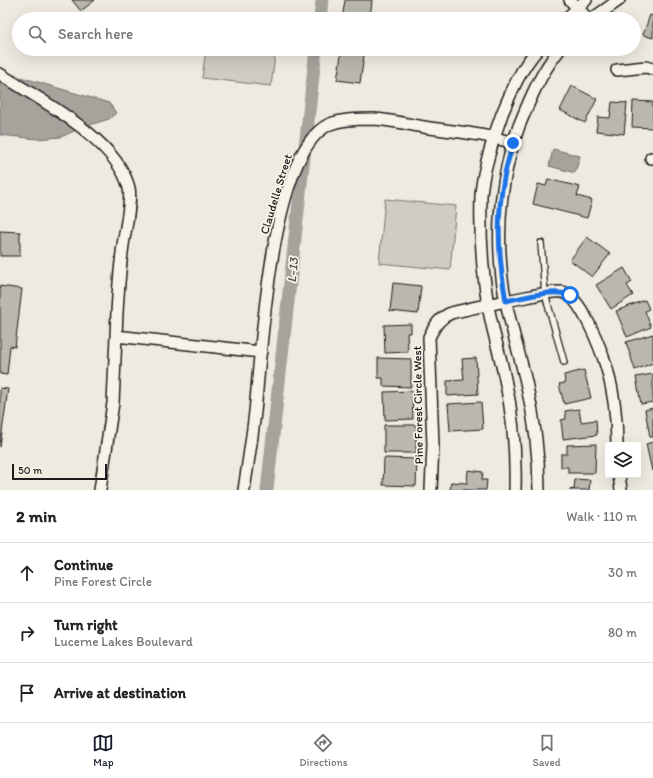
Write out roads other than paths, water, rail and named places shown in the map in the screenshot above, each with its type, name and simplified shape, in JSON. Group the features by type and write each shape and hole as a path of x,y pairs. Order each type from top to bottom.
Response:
{"street":[{"path":"602,12 619,0"},
{"path":"571,12 578,2 584,12"},
{"path":"515,490 515,459 506,387 488,305 482,249 481,195 494,136 525,64 532,56"},
{"path":"539,490 539,470 527,383 506,301 502,277 500,212 504,179 513,143 532,92 555,56"},
{"path":"617,70 646,67 653,69"},
{"path":"0,74 87,131 112,156 121,168 129,189 118,288 113,403 100,490"},
{"name":"Claudelle Street","path":"244,490 266,298 276,236 297,164 309,142 328,125 347,120 373,119 494,136 513,143"},
{"name":"Pine Forest Circle West","path":"431,490 433,445 429,337 443,316 451,313 544,294 562,292 570,295 577,302 584,314 607,369 616,415 617,442"},
{"path":"116,336 261,352"},
{"path":"619,478 621,490"}],"lane":[{"path":"541,243 544,294 564,362"}],"waterway":[{"name":"L-13","path":"321,12 322,0"},
{"name":"L-13","path":"267,490 315,56"}]}
